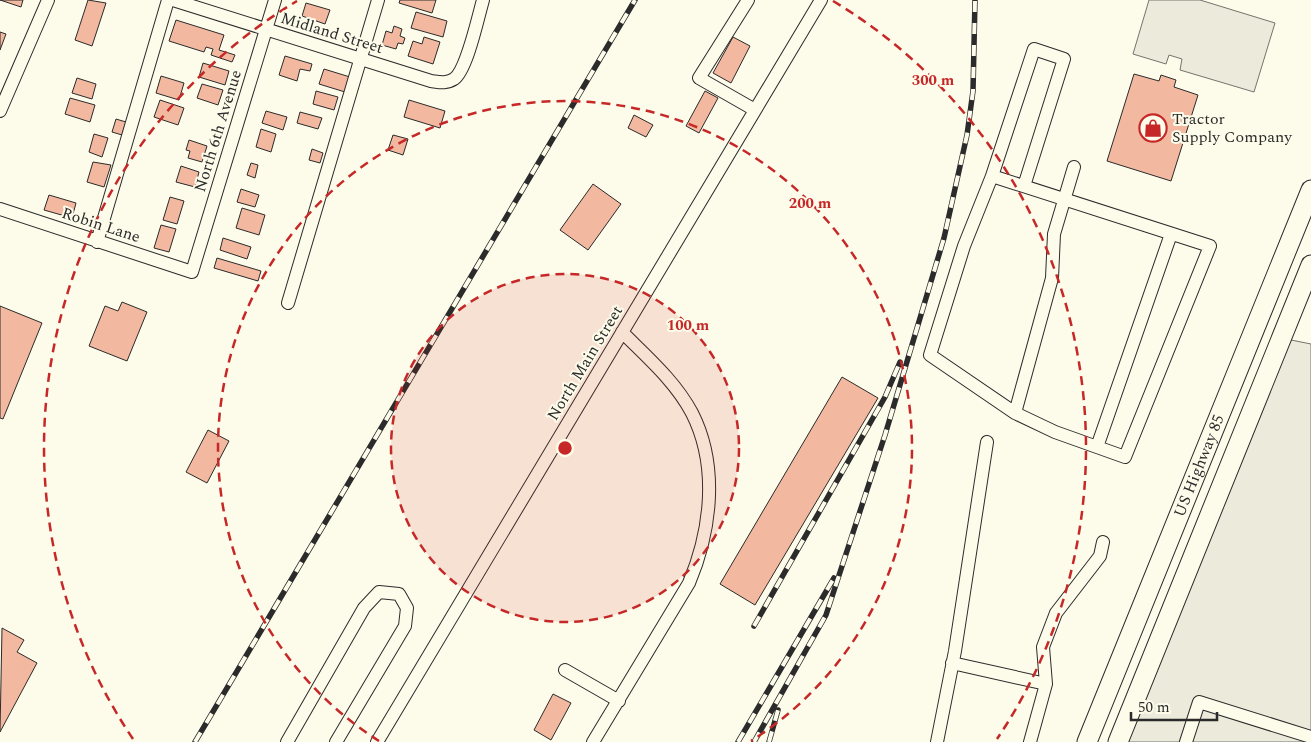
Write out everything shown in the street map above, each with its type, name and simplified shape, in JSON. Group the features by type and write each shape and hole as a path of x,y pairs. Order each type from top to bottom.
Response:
{"highway":[{"name":"US Highway 85","path":"1087,742 1311,190"},
{"name":"US Highway 85","path":"1118,742 1311,265"}],"street":[{"path":"0,111 48,0"},
{"path":"97,242 168,0"},
{"name":"Midland Street","path":"173,0 431,81 443,83 452,80 462,68 483,0"},
{"name":"North 6th Avenue","path":"192,272 275,0"},
{"path":"288,303 378,0"},
{"path":"748,0 699,78 755,110"},
{"name":"North Main Street","path":"378,742 821,0"},
{"path":"992,176 1210,246 1125,457 1055,432 1015,413 930,355 964,246 992,176 1034,49 1064,59 1024,186"},
{"path":"1015,413 1052,278 1054,234 1074,167"},
{"name":"Robin Lane","path":"0,209 192,272"},
{"path":"1097,447 1171,234"},
{"path":"593,742 619,702 689,583 698,562 708,514 708,479 703,443 692,413 659,368 622,332"},
{"path":"938,742 987,442"},
{"path":"1030,742 1046,684 1043,647 1056,612 1100,556 1103,542"},
{"path":"288,742 364,608 379,592 399,594 407,608 405,626 336,742"},
{"path":"952,663 1046,684"},
{"path":"565,670 619,702"},
{"path":"1186,742 1199,702 1311,737"}],"shaded area":[{"path":"1149,0 1200,0 1275,23 1254,92 1180,70 1182,59 1169,55 1166,64 1133,54"},
{"path":"1281,338 1311,344 1311,742 1118,742"}],"building":[{"path":"0,0 23,0 21,7"},
{"path":"88,0 106,3 92,46 75,40"},
{"path":"400,0 436,0 432,13 399,3"},
{"path":"306,3 330,10 325,24 302,16"},
{"path":"416,12 447,21 443,37 411,28"},
{"path":"176,20 224,35 219,50 235,55 232,62 211,55 213,49 206,47 204,52 169,41"},
{"path":"394,26 402,29 400,36 405,38 403,44 398,43 396,49 382,45 386,31 392,33"},
{"path":"0,32 6,34 0,50"},
{"path":"424,37 440,42 433,64 408,56 413,41 422,44"},
{"path":"733,37 750,46 731,83 713,73"},
{"path":"285,56 312,64 310,71 300,69 297,81 279,75"},
{"path":"203,63 229,71 225,85 199,77"},
{"path":"324,69 350,77 345,92 319,84"},
{"name":"Tractor Supply Company","path":"1134,74 1159,81 1161,75 1176,80 1174,87 1198,95 1171,181 1107,161"},
{"path":"161,76 184,83 179,100 156,93"},
{"path":"77,78 96,84 92,99 72,93"},
{"path":"202,84 223,90 218,105 197,98"},
{"path":"316,91 338,97 334,110 313,104"},
{"path":"705,91 718,98 699,133 686,126"},
{"path":"70,98 95,105 90,122 65,114"},
{"path":"160,100 184,108 178,125 154,117"},
{"path":"409,100 445,111 440,128 404,117"},
{"path":"266,111 287,117 283,130 262,123"},
{"path":"300,112 322,118 318,129 297,123"},
{"path":"634,115 653,125 646,137 628,128"},
{"path":"116,119 126,122 122,135 112,132"},
{"path":"261,129 276,134 271,152 256,147"},
{"path":"94,134 108,138 102,157 89,152"},
{"path":"393,135 408,139 403,155 388,150"},
{"path":"189,140 207,146 202,162 188,158 190,151 186,150"},
{"path":"312,149 323,153 320,163 309,160"},
{"path":"93,162 111,165 104,187 87,182"},
{"path":"251,163 258,165 255,178 247,175"},
{"path":"181,166 199,172 195,187 176,182"},
{"path":"593,184 621,204 588,250 560,230"},
{"path":"241,189 259,195 255,207 237,202"},
{"path":"49,195 76,203 72,218 44,210"},
{"path":"170,197 184,201 177,224 163,220"},
{"path":"242,208 265,215 259,235 236,228"},
{"path":"161,225 176,229 169,252 154,248"},
{"path":"223,238 251,247 247,259 220,250"},
{"path":"217,258 261,271 258,281 214,268"},
{"path":"122,302 147,312 127,361 89,346 105,306 118,311"},
{"path":"0,306 42,323 3,419 0,418"},
{"path":"842,377 878,398 755,605 720,584"},
{"path":"208,430 229,441 207,483 186,472"},
{"path":"2,628 24,640 17,652 37,663 0,732"},
{"path":"553,694 571,703 551,740 534,730"}],"railway":[{"path":"195,742 635,0"},
{"path":"754,742 826,615 885,435 944,238 967,135 973,91 975,0"},
{"path":"754,626 885,397 900,362"},
{"path":"738,742 834,578"},
{"path":"769,742 778,710"}],"place":[{"name":"Tractor Supply Company","path":"1153,128"}]}
